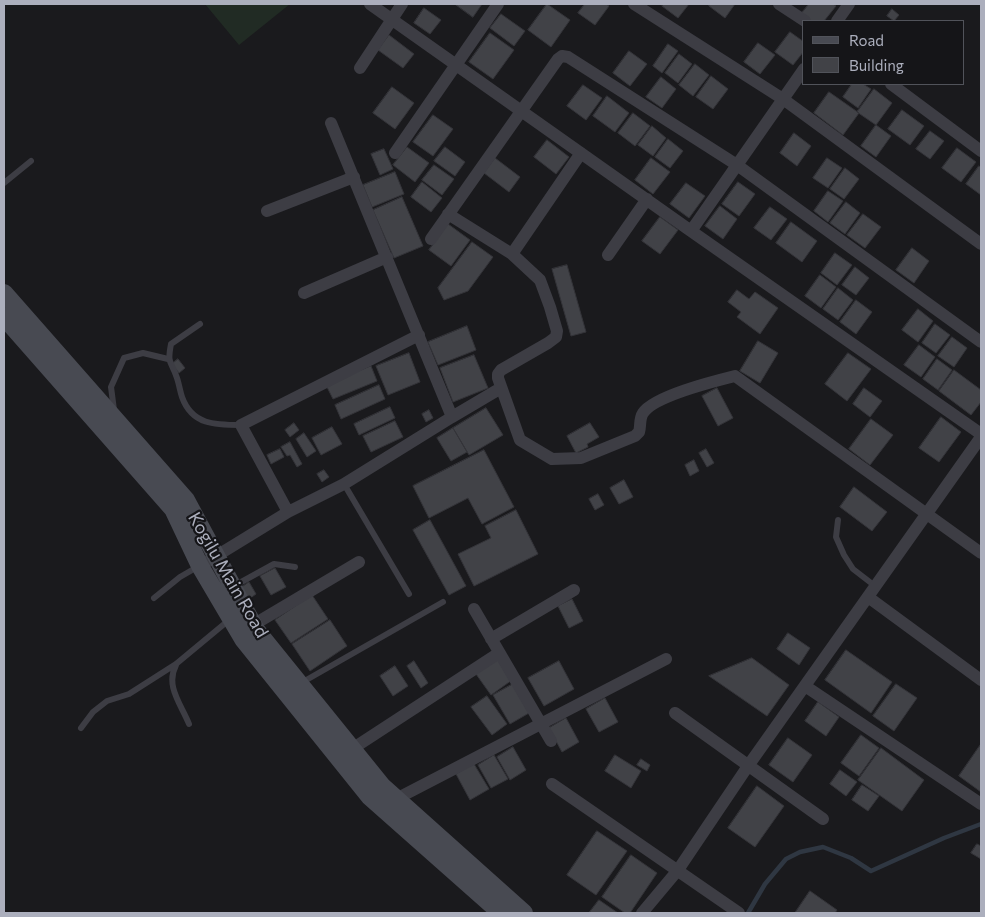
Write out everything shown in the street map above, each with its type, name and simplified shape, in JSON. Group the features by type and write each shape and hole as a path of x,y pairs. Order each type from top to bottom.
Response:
{"main road":[{"name":"Kogilu Main Road","path":"4,293 186,500 253,625 382,786 524,913"},
{"name":"Kogilu Main Road","path":"4,316 173,509 200,566 232,617 243,639 370,797 501,913"}],"street":[{"path":"370,4 981,435 748,766 678,870 642,913"},
{"path":"360,68 402,4"},
{"path":"395,153 498,4"},
{"path":"634,4 782,99 981,244"},
{"path":"778,4 803,20"},
{"path":"838,20 849,4"},
{"path":"431,239 521,110 562,56 737,165 981,342"},
{"path":"691,231 802,72"},
{"path":"892,85 981,152"},
{"path":"331,123 452,417"},
{"path":"512,254 581,153"},
{"path":"267,211 354,177"},
{"path":"608,255 647,200"},
{"path":"448,214 512,254 540,280 557,331 556,338 548,344 501,370 498,374 501,388 520,440 552,459 581,458 635,436 640,429 640,420 645,410 667,397 703,384 735,376 981,553"},
{"path":"304,293 387,258"},
{"path":"288,512 241,425 419,335"},
{"path":"200,566 288,512 344,484 501,388"},
{"path":"253,625 359,562"},
{"path":"491,639 574,590"},
{"path":"872,592 981,680"},
{"path":"474,609 551,741"},
{"path":"352,749 499,653"},
{"path":"396,800 666,659"},
{"path":"805,686 981,804"},
{"path":"675,712 823,819"},
{"path":"552,784 739,913"}],"lane":[{"path":"4,183 31,161"},
{"path":"200,324 171,344 168,359 177,378 182,398 190,414 206,422 222,425 241,425"},
{"path":"116,421 111,387 124,358 144,353 168,359"},
{"path":"344,484 409,594"},
{"path":"838,520 836,537 844,555 872,592"},
{"path":"233,587 274,564 295,567"},
{"path":"154,598 180,577 200,566"},
{"path":"300,684 443,602"},
{"path":"81,728 93,712 107,701 130,694 176,664 232,617"},
{"path":"176,664 172,672 171,686 190,724"}],"shaded area":[{"path":"205,4 290,4 239,45"}],"building":[{"path":"455,4 482,4 473,17"},
{"path":"547,4 570,20 551,47 528,30"},
{"path":"585,4 606,4 609,6 595,25 578,13"},
{"path":"664,4 689,4 678,18 662,6"},
{"path":"710,4 735,4 725,18 709,6"},
{"path":"809,4 833,4 836,6 825,20 810,20 801,14"},
{"path":"424,8 441,20 430,34 414,23"},
{"path":"892,9 899,15 895,20 887,16"},
{"path":"501,14 525,31 514,46 490,28"},
{"path":"790,32 802,41 802,54 793,65 775,52"},
{"path":"490,33 514,50 493,79 469,62"},
{"path":"389,35 414,54 403,68 378,50"},
{"path":"758,43 775,55 760,74 744,62"},
{"path":"668,44 678,51 662,73 653,66"},
{"path":"629,51 647,64 630,86 613,73"},
{"path":"679,54 692,64 678,83 665,73"},
{"path":"695,64 709,75 693,96 679,85"},
{"path":"711,76 728,89 713,109 696,97"},
{"path":"661,77 676,89 662,108 646,97"},
{"path":"583,85 602,98 586,120 567,106"},
{"path":"851,85 865,85 871,89 858,108 843,97"},
{"path":"392,87 414,103 395,129 373,113"},
{"path":"874,89 892,103 876,125 857,112"},
{"path":"829,92 859,113 843,135 814,113"},
{"path":"607,96 629,113 615,132 593,116"},
{"path":"902,110 924,126 910,145 888,129"},
{"path":"633,113 650,126 635,146 618,133"},
{"path":"433,115 453,129 433,156 413,142"},
{"path":"876,125 891,136 876,157 861,146"},
{"path":"652,126 666,138 653,156 638,145"},
{"path":"930,131 944,141 930,159 916,149"},
{"path":"794,133 811,146 797,166 780,153"},
{"path":"668,139 683,151 670,168 655,157"},
{"path":"547,140 569,157 556,174 534,157"},
{"path":"407,147 429,163 415,182 393,165"},
{"path":"445,147 465,162 455,176 434,161"},
{"path":"957,148 976,162 961,182 942,168"},
{"path":"384,149 393,169 380,175 371,154"},
{"path":"495,158 520,177 509,192 484,173"},
{"path":"651,158 670,172 653,194 635,180"},
{"path":"827,158 842,168 828,188 813,178"},
{"path":"434,165 454,179 442,195 422,180"},
{"path":"979,166 981,168 981,195 966,184"},
{"path":"845,168 859,179 844,199 830,189"},
{"path":"395,172 404,194 372,207 363,185"},
{"path":"422,182 442,198 431,212 411,197"},
{"path":"738,182 755,194 739,216 722,204"},
{"path":"686,183 705,196 689,218 670,204"},
{"path":"828,191 843,201 828,222 814,211"},
{"path":"402,197 423,246 394,258 373,210"},
{"path":"846,202 860,213 845,234 830,223"},
{"path":"720,206 737,219 723,239 705,226"},
{"path":"770,207 787,219 771,240 754,228"},
{"path":"863,214 881,227 865,248 847,235"},
{"path":"660,217 678,230 660,254 642,241"},
{"path":"791,222 817,241 802,262 776,243"},
{"path":"448,224 470,240 451,266 429,250"},
{"path":"472,242 493,257 468,291 444,300 438,288"},
{"path":"912,248 929,261 914,283 896,270"},
{"path":"835,253 852,265 837,285 821,273"},
{"path":"567,265 586,332 571,336 552,269"},
{"path":"855,267 869,278 856,295 842,285"},
{"path":"820,275 836,287 821,308 805,296"},
{"path":"838,288 853,300 838,320 823,309"},
{"path":"737,290 749,299 755,292 778,308 760,334 737,317 741,312 728,302"},
{"path":"856,300 872,312 856,334 840,322"},
{"path":"918,309 933,321 918,342 902,330"},
{"path":"935,324 950,335 936,353 922,343"},
{"path":"467,326 476,350 438,365 428,342"},
{"path":"952,337 967,348 954,367 938,356"},
{"path":"758,341 778,353 760,383 740,371"},
{"path":"919,345 935,357 921,377 904,365"},
{"path":"409,353 420,382 388,395 376,366"},
{"path":"848,353 871,369 847,401 825,384"},
{"path":"474,355 488,388 453,402 440,368"},
{"path":"178,359 185,368 179,373 172,364"},
{"path":"937,359 952,370 938,390 923,379"},
{"path":"371,366 377,381 333,399 326,385"},
{"path":"954,370 981,390 981,402 971,415 939,391"},
{"path":"379,385 385,399 341,419 335,405"},
{"path":"717,388 733,418 718,426 702,396"},
{"path":"864,388 882,401 870,417 853,404"},
{"path":"390,407 395,418 359,435 354,424"},
{"path":"486,408 503,435 469,455 453,428"},
{"path":"429,410 433,418 426,422 422,414"},
{"path":"941,417 961,432 939,462 919,448"},
{"path":"871,419 893,435 870,465 849,449"},
{"path":"395,421 403,437 371,452 363,436"},
{"path":"294,423 299,430 290,437 285,430"},
{"path":"590,423 599,437 587,444 588,447 576,453 567,436"},
{"path":"332,427 342,444 321,455 312,438"},
{"path":"453,428 467,452 451,461 437,438"},
{"path":"304,433 316,451 307,457 296,439"},
{"path":"290,442 302,464 297,467 290,455 287,456 281,447"},
{"path":"280,449 284,457 271,464 267,455"},
{"path":"706,449 714,463 707,467 699,453"},
{"path":"484,450 514,507 482,524 468,498 429,518 413,486"},
{"path":"694,460 699,471 690,476 685,465"},
{"path":"324,470 329,477 322,482 317,474"},
{"path":"624,480 633,497 619,504 610,488"},
{"path":"854,487 887,512 872,531 840,507"},
{"path":"598,494 604,505 595,510 589,499"},
{"path":"516,510 538,554 474,586 458,554 491,538 485,526"},
{"path":"430,520 466,586 449,595 413,530"},
{"path":"275,568 286,587 271,595 260,576"},
{"path":"249,582 256,594 249,599 242,587"},
{"path":"312,595 328,619 291,643 275,620"},
{"path":"572,599 583,621 569,628 558,606"},
{"path":"330,620 347,646 310,671 292,644"},
{"path":"788,633 810,648 799,665 777,649"},
{"path":"846,650 892,682 871,713 825,680"},
{"path":"752,658 789,685 767,716 709,676"},
{"path":"497,659 512,680 491,695 476,674"},
{"path":"414,661 428,683 421,688 407,666"},
{"path":"559,661 574,689 544,706 528,678"},
{"path":"395,666 408,686 393,696 380,676"},
{"path":"513,684 529,713 510,724 493,695"},
{"path":"896,684 917,698 894,731 873,716"},
{"path":"487,696 507,724 492,735 471,707"},
{"path":"605,698 618,722 599,732 586,709"},
{"path":"818,702 839,717 826,736 805,721"},
{"path":"566,718 579,742 562,752 549,728"},
{"path":"861,735 879,748 859,776 841,763"},
{"path":"788,738 812,755 793,782 769,765"},
{"path":"981,744 981,792 959,776"},
{"path":"513,747 526,770 510,780 497,757"},
{"path":"881,748 924,780 902,811 858,780"},
{"path":"494,755 508,779 491,788 478,765"},
{"path":"615,755 641,771 631,788 605,771"},
{"path":"641,759 650,765 647,771 637,765"},
{"path":"474,764 489,789 470,800 456,774"},
{"path":"840,770 857,782 846,796 830,784"},
{"path":"862,785 879,796 868,811 852,800"},
{"path":"757,786 784,806 755,847 728,828"},
{"path":"597,831 627,851 596,895 567,875"},
{"path":"977,844 981,846 981,859 971,853"},
{"path":"631,855 657,873 630,913 625,913 602,897"},
{"path":"810,891 837,910 835,913 795,913"},
{"path":"599,900 618,913 589,913"}],"waterway":[{"path":"748,913 765,884 786,859 800,852 823,847 851,858 871,871 944,838 981,824"}]}
